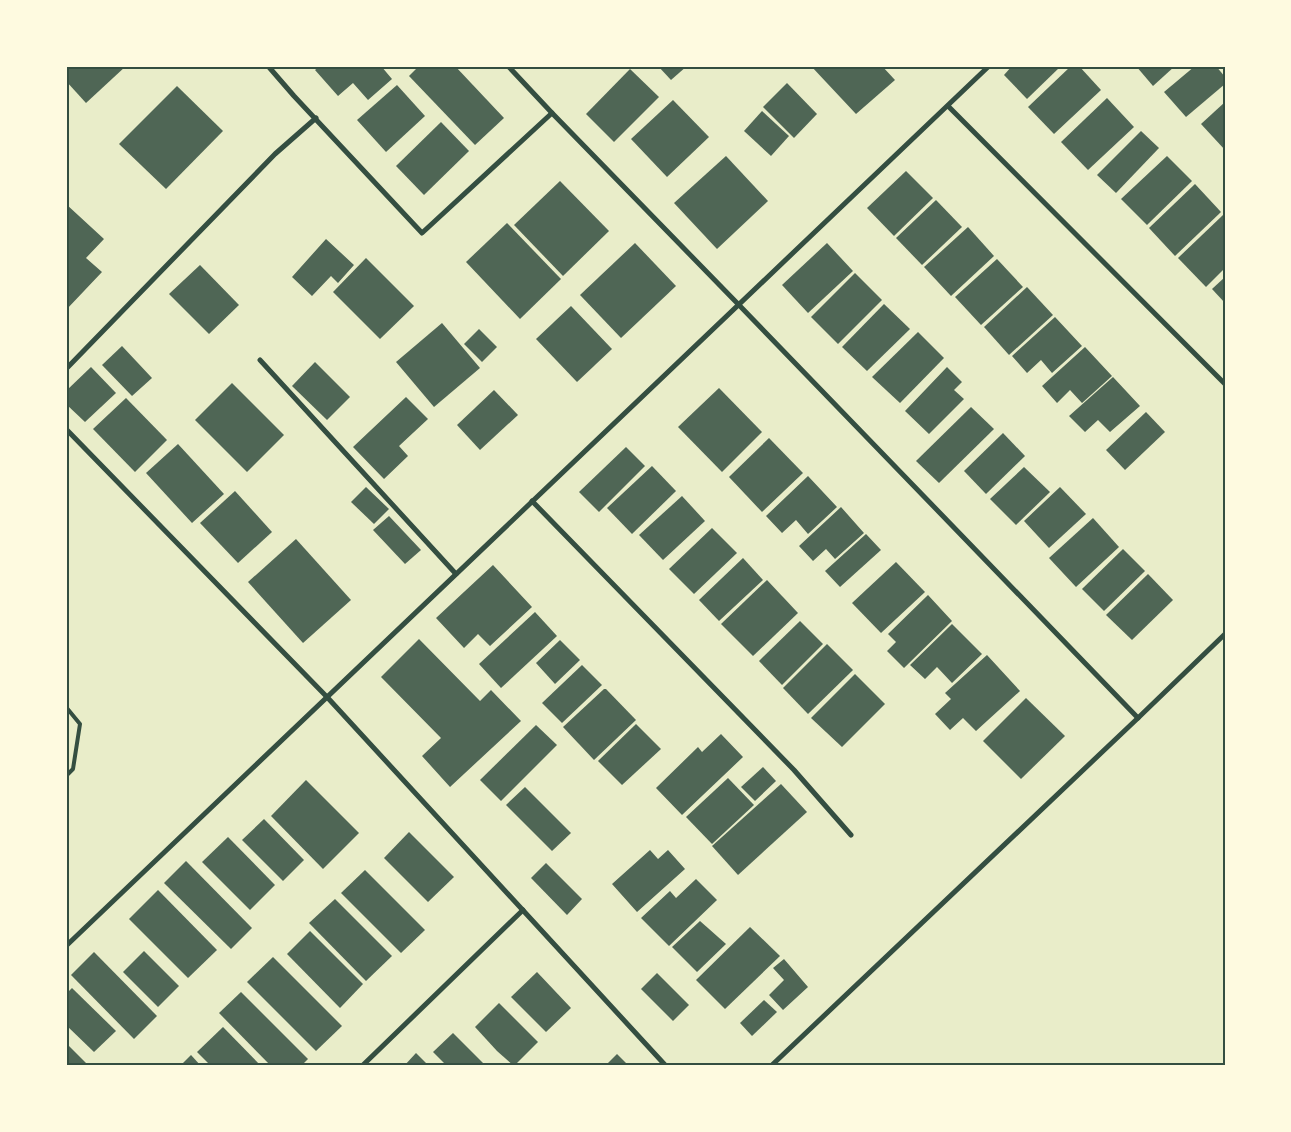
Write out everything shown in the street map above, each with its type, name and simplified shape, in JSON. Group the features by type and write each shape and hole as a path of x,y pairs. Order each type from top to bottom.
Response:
{"street":[{"path":"268,66 422,233 552,113"},
{"path":"509,66 552,113 1138,718"},
{"path":"66,946 989,66"},
{"path":"948,106 1225,384"},
{"path":"66,369 275,154 316,118"},
{"path":"260,360 456,574"},
{"path":"66,429 327,697 666,1066"},
{"path":"532,501 794,770 851,835"},
{"path":"771,1066 1225,634"},
{"path":"362,1066 523,910"}],"lane":[{"path":"66,707 80,724 74,769 66,776"}],"building":[{"path":"66,66 126,66 86,103 66,81"},
{"path":"320,66 381,66 392,79 368,100 353,83 338,96 315,70"},
{"path":"419,66 455,66 504,118 475,145 409,76"},
{"path":"658,66 687,66 671,80"},
{"path":"811,66 882,66 895,80 856,114"},
{"path":"1012,66 1061,66 1027,99 1004,75"},
{"path":"1071,66 1079,66 1101,90 1054,134 1028,107"},
{"path":"1136,66 1175,66 1153,86"},
{"path":"1195,66 1216,66 1225,77 1225,84 1186,117 1164,92"},
{"path":"630,69 659,97 614,142 586,114"},
{"path":"787,83 817,114 794,138 763,107"},
{"path":"397,85 425,116 386,152 357,120"},
{"path":"177,86 223,131 166,189 119,144"},
{"path":"1107,98 1134,127 1088,170 1061,142"},
{"path":"673,100 709,137 667,177 631,139"},
{"path":"1225,102 1225,150 1201,124"},
{"path":"762,111 789,136 771,156 744,131"},
{"path":"441,122 469,151 424,195 396,166"},
{"path":"1141,131 1159,148 1116,193 1097,175"},
{"path":"726,156 768,201 717,249 674,203"},
{"path":"1167,156 1192,181 1147,225 1121,199"},
{"path":"906,171 933,198 894,236 867,208"},
{"path":"560,181 609,231 563,276 514,225"},
{"path":"1195,184 1221,212 1175,256 1149,228"},
{"path":"936,200 962,227 922,265 896,238"},
{"path":"66,204 104,239 86,258 102,272 66,310"},
{"path":"1223,215 1225,217 1225,268 1206,287 1178,258"},
{"path":"507,223 561,279 520,319 466,262"},
{"path":"968,227 994,256 951,296 924,267"},
{"path":"326,239 354,265 338,283 331,276 312,296 292,277"},
{"path":"635,243 676,286 621,338 580,295"},
{"path":"827,243 853,271 808,313 782,285"},
{"path":"366,258 414,306 380,339 333,292"},
{"path":"997,259 1023,287 981,325 955,297"},
{"path":"200,265 239,305 209,334 169,294"},
{"path":"855,273 882,300 838,344 811,317"},
{"path":"1225,277 1225,303 1212,289"},
{"path":"1027,287 1053,315 1009,355 984,327"},
{"path":"884,304 910,329 867,371 842,347"},
{"path":"571,306 612,349 577,382 536,339"},
{"path":"1055,317 1082,346 1052,373 1041,360 1027,373 1012,356"},
{"path":"442,323 480,368 434,407 396,362"},
{"path":"479,329 497,347 482,362 464,344"},
{"path":"918,332 944,358 900,403 872,377"},
{"path":"122,346 152,378 132,396 102,365"},
{"path":"1085,347 1112,376 1082,403 1070,390 1057,403 1042,386"},
{"path":"315,362 350,397 327,420 292,386"},
{"path":"91,367 116,393 85,422 66,404 66,391"},
{"path":"947,367 962,382 954,390 964,399 929,434 905,411"},
{"path":"1113,377 1140,406 1110,432 1098,420 1085,432 1069,416"},
{"path":"232,383 284,435 247,472 195,420"},
{"path":"719,388 762,432 722,472 678,427"},
{"path":"494,390 518,415 480,450 457,425"},
{"path":"406,397 428,419 399,446 408,456 384,479 353,447"},
{"path":"126,398 167,440 135,472 93,429"},
{"path":"971,407 994,429 939,483 916,461"},
{"path":"1146,412 1165,432 1125,470 1106,450"},
{"path":"1003,433 1025,456 986,494 964,471"},
{"path":"769,438 803,473 762,512 729,477"},
{"path":"178,444 224,494 192,523 146,473"},
{"path":"626,447 645,466 599,512 579,492"},
{"path":"652,466 676,491 632,534 607,508"},
{"path":"1024,467 1050,492 1016,525 990,499"},
{"path":"808,476 837,507 808,534 796,520 782,533 766,516"},
{"path":"366,487 389,509 374,524 351,502"},
{"path":"1060,487 1086,514 1049,548 1024,521"},
{"path":"235,491 272,532 238,563 200,523"},
{"path":"682,496 705,521 663,560 639,535"},
{"path":"841,507 864,533 835,559 826,549 813,561 799,546"},
{"path":"389,516 421,550 405,564 373,530"},
{"path":"1093,518 1119,547 1076,587 1049,558"},
{"path":"712,528 737,553 694,594 669,569"},
{"path":"866,534 881,550 840,587 825,571"},
{"path":"296,539 351,600 303,643 248,582"},
{"path":"1123,549 1145,571 1104,611 1082,589"},
{"path":"743,558 763,580 719,621 699,600"},
{"path":"896,562 925,592 881,633 852,603"},
{"path":"493,565 532,607 490,646 478,634 464,648 436,618"},
{"path":"1148,574 1173,600 1132,640 1106,615"},
{"path":"767,580 798,613 753,656 721,624"},
{"path":"928,595 952,621 904,668 887,651 896,642 888,634"},
{"path":"535,612 557,636 501,688 479,664"},
{"path":"800,621 823,644 782,685 759,661"},
{"path":"952,624 982,654 952,683 937,667 925,679 910,665"},
{"path":"419,639 480,701 491,690 521,721 450,787 422,756 441,738 381,677"},
{"path":"560,640 580,660 555,684 536,663"},
{"path":"827,644 853,670 808,714 783,688"},
{"path":"987,655 1020,691 976,731 963,718 950,730 935,714 951,699 945,693"},
{"path":"582,665 602,685 562,723 542,703"},
{"path":"855,674 885,704 842,747 811,718"},
{"path":"604,689 636,720 594,760 563,727"},
{"path":"1026,698 1065,736 1021,779 983,741"},
{"path":"636,724 661,749 622,785 598,761"},
{"path":"536,725 557,745 501,801 480,780"},
{"path":"721,734 743,757 682,815 656,788 698,747 702,752"},
{"path":"763,767 776,781 755,801 741,787"},
{"path":"728,778 754,805 712,844 686,817"},
{"path":"306,780 359,833 323,869 271,816"},
{"path":"781,784 807,812 738,875 712,846"},
{"path":"525,787 571,833 552,851 506,805"},
{"path":"264,819 304,860 283,881 242,840"},
{"path":"409,832 454,877 428,902 384,858"},
{"path":"228,837 275,885 250,910 202,862"},
{"path":"650,850 658,859 668,850 685,869 637,912 612,884"},
{"path":"186,861 252,928 231,949 164,883"},
{"path":"546,863 582,899 567,915 531,878"},
{"path":"365,870 425,930 401,953 341,893"},
{"path":"696,879 717,900 669,946 641,918 670,891 676,898"},
{"path":"158,890 217,950 188,978 129,919"},
{"path":"335,899 392,956 366,981 309,923"},
{"path":"700,921 726,944 697,972 672,947"},
{"path":"750,927 780,956 725,1009 696,980"},
{"path":"310,931 363,984 340,1008 287,954"},
{"path":"144,951 179,986 158,1007 123,972"},
{"path":"94,952 157,1016 134,1039 71,975"},
{"path":"273,957 342,1026 316,1051 247,982"},
{"path":"784,959 808,987 783,1010 769,995 784,980 773,968"},
{"path":"537,972 571,1008 546,1032 511,997"},
{"path":"657,973 689,1005 673,1021 641,989"},
{"path":"72,988 116,1031 94,1052 66,1025 66,994"},
{"path":"241,992 308,1059 301,1066 271,1066 219,1013"},
{"path":"764,1000 777,1012 752,1036 740,1023"},
{"path":"499,1003 538,1042 514,1066 475,1027"},
{"path":"223,1027 261,1066 211,1066 197,1052"},
{"path":"453,1033 486,1066 447,1066 433,1052"},
{"path":"66,1043 89,1066 66,1066"},
{"path":"416,1053 429,1066 404,1066"},
{"path":"617,1054 629,1066 605,1066"},
{"path":"191,1055 201,1066 180,1066"}]}
